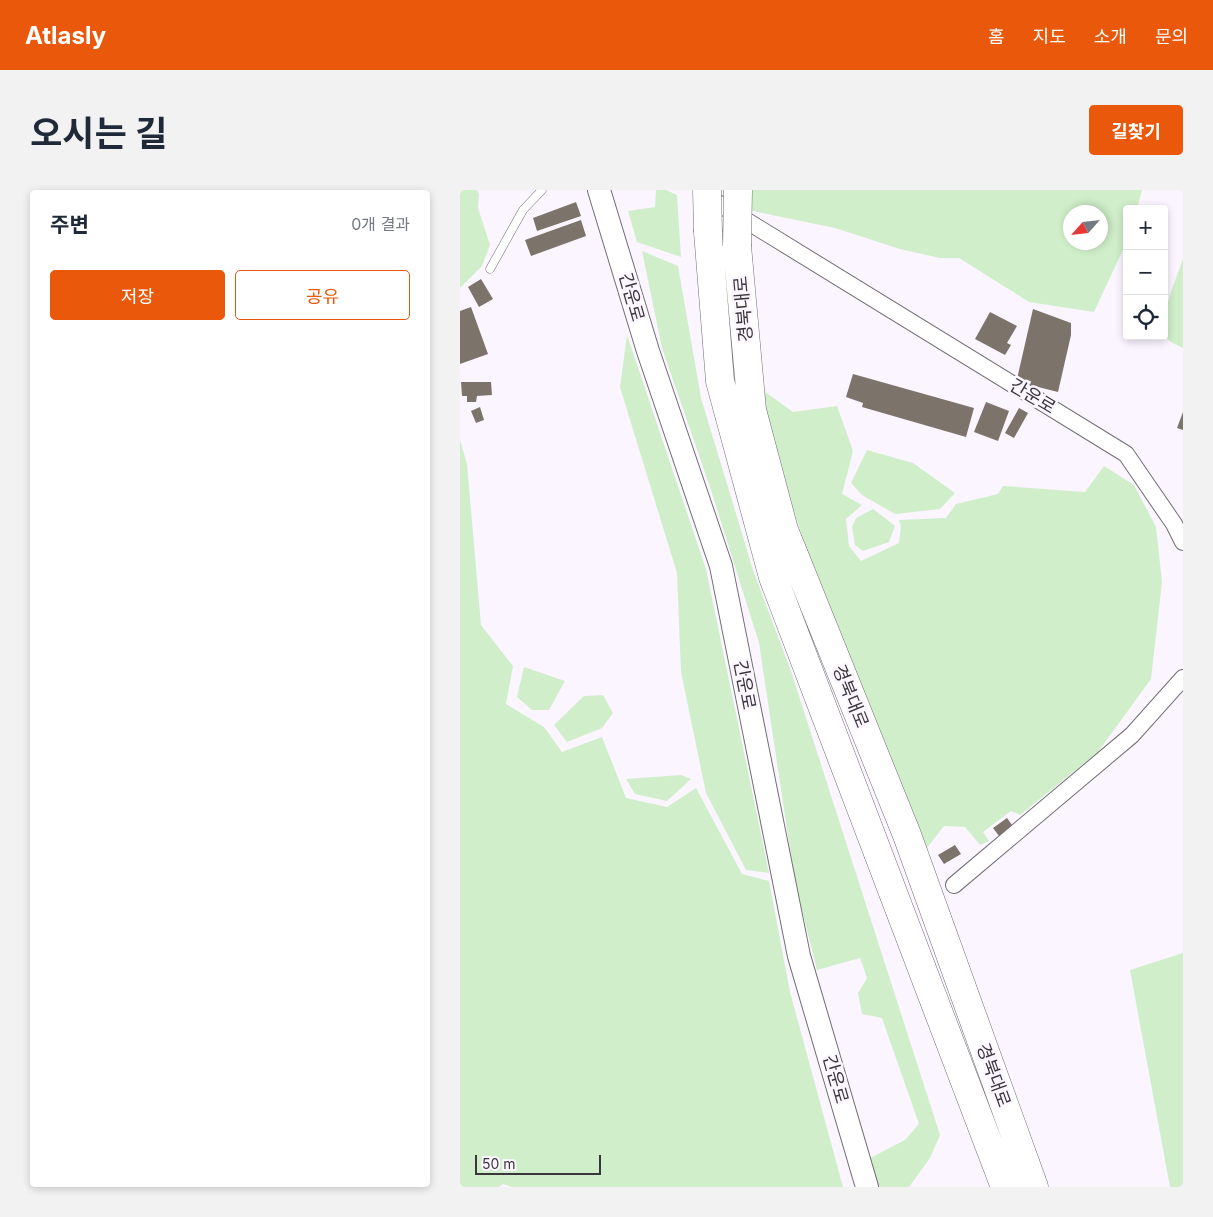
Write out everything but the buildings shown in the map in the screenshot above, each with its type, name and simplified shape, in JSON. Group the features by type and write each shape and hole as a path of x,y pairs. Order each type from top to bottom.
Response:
{"highway":[{"name":"경북대로","path":"708,190 708,232 720,381 773,577 1005,1187"},
{"name":"경북대로","path":"738,190 737,246 752,410 784,530 907,835 1034,1187"}],"street":[{"name":"간운로","path":"599,190 648,351 721,566 799,956 867,1187"},
{"name":"간운로","path":"697,190 1126,454 1174,524 1183,542"},
{"path":"954,885 1132,735 1183,678"}],"lane":[{"path":"490,269 523,210 542,190"}],"green space":[{"path":"460,190 477,190 479,194 478,208 490,245 482,266 460,288"},
{"path":"656,190 666,190 677,195 681,257 637,242 628,211 655,207"},
{"path":"750,190 1142,190 1138,205 1123,205 1123,250 1094,312 1029,302 959,258 940,258 900,249 835,228 748,210"},
{"path":"642,251 678,266 701,398 753,570 791,671 940,1135 930,1158 909,1187 877,1187 870,1158 905,1140 919,1124 882,1018 862,1014 858,993 867,978 860,958 817,970 795,882 759,643 711,490 662,348"},
{"path":"1183,259 1183,348 1168,340 1169,299"},
{"path":"627,335 706,569 769,873 746,870 706,793 681,672 677,573 620,387"},
{"path":"758,387 793,412 837,406 853,451 842,494 862,505 846,519 849,546 861,561 899,543 901,526 899,520 946,518 956,504 998,494 1003,486 1085,492 1104,466 1134,485 1156,527 1162,582 1151,679 1098,752 1020,815 1011,811 983,832 989,841 980,845 965,827 944,826 923,853 806,547 761,415"},
{"path":"460,440 467,464 481,625 513,666 506,704 544,727 562,752 602,737 626,798 667,807 696,788 742,874 769,881 790,992 843,1187 512,1187 503,1184 499,1187 460,1187"},
{"path":"867,450 913,463 955,493 940,509 895,514 862,495 851,483"},
{"path":"873,509 895,526 889,542 863,551 855,545 852,527 856,518"},
{"path":"524,667 565,681 549,710 532,710 517,697"},
{"path":"603,695 613,713 602,728 567,742 554,725 584,696"},
{"path":"681,775 691,779 667,801 635,794 626,779"},
{"path":"1183,953 1183,1187 1170,1187 1130,970"}]}
